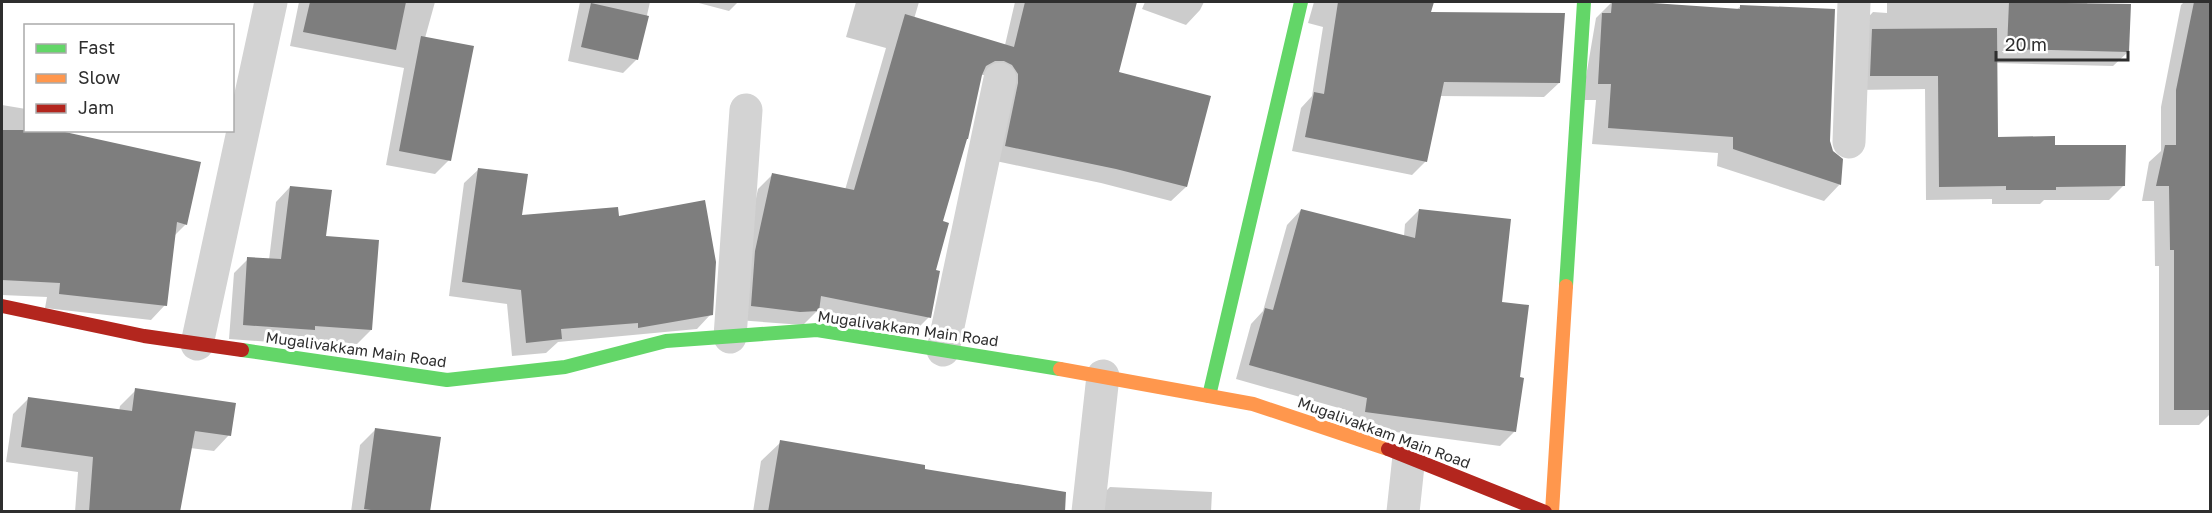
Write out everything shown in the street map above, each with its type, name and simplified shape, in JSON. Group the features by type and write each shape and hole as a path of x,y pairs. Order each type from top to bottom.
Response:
{"street":[{"path":"197,344 271,2"},
{"path":"1209,396 1301,2"},
{"path":"1552,512 1584,2"},
{"path":"1849,142 1854,2"},
{"path":"943,350 1000,79"},
{"path":"730,337 746,110"},
{"name":"Mugalivakkam Main Road","path":"2,306 144,336 447,380 565,367 666,341 817,330 1103,376 1252,404 1409,456 1545,512"},
{"path":"1088,512 1103,376"},
{"path":"1403,512 1409,456"}],"building":[{"path":"310,2 406,2 396,50 303,32"},
{"path":"1025,2 1137,2 1119,72 1211,96 1187,187 1116,169 1005,146 1018,74 1012,65 1004,61 995,61 986,66 982,75 968,139 943,221 949,223 936,270 940,271 931,318 821,296 819,311 800,312 751,306 755,251 772,173 854,190 905,14 1014,47"},
{"path":"1338,2 1434,2 1431,12 1565,13 1560,83 1444,82 1427,162 1305,137 1314,92 1324,94"},
{"path":"1612,2 1740,9 1740,5 1835,9 1830,141 1833,151 1843,159 1841,185 1733,149 1733,137 1608,128 1611,84 1598,84 1602,13 1611,13"},
{"path":"2009,2 2131,4 2129,52 2007,49"},
{"path":"2194,2 2211,3 2211,410 2174,410 2174,250 2170,250 2169,186 2156,186 2165,145 2176,145 2176,90"},
{"path":"591,3 649,16 638,60 581,47"},
{"path":"1997,28 1998,137 2055,136 2055,145 2126,145 2125,186 2056,187 2056,190 2006,190 2006,186 1939,187 1938,76 1870,76 1872,29"},
{"path":"421,36 474,46 451,161 399,151"},
{"path":"2,130 65,132 201,162 187,225 177,222 167,306 59,294 60,283 2,280"},
{"path":"478,168 528,174 522,215 618,207 619,216 705,200 716,262 713,315 638,328 638,323 561,329 562,339 526,343 521,290 462,282"},
{"path":"290,186 332,190 326,236 379,240 372,330 315,326 315,330 243,325 247,257 281,259"},
{"path":"1301,209 1415,238 1419,209 1511,219 1502,302 1529,305 1520,377 1524,378 1516,432 1365,412 1367,398 1249,365 1265,308 1273,310"},
{"path":"135,388 236,403 231,436 195,431 180,512 89,512 93,457 21,447 28,397 132,411"},
{"path":"375,428 441,437 430,512 384,512 364,509"},
{"path":"780,440 925,465 925,469 1066,492 1065,512 768,512"}],"traffic: fast":[{"path":"1209,396 1301,2"},
{"path":"1566,286 1584,2"},
{"path":"242,350 447,380 565,367 666,341 817,330 1060,369"}],"traffic: slow":[{"path":"1552,512 1566,286"},
{"path":"1060,369 1253,404 1388,449"}],"traffic: jam":[{"path":"2,306 144,336 242,350"},
{"path":"1388,449 1545,512"}]}
